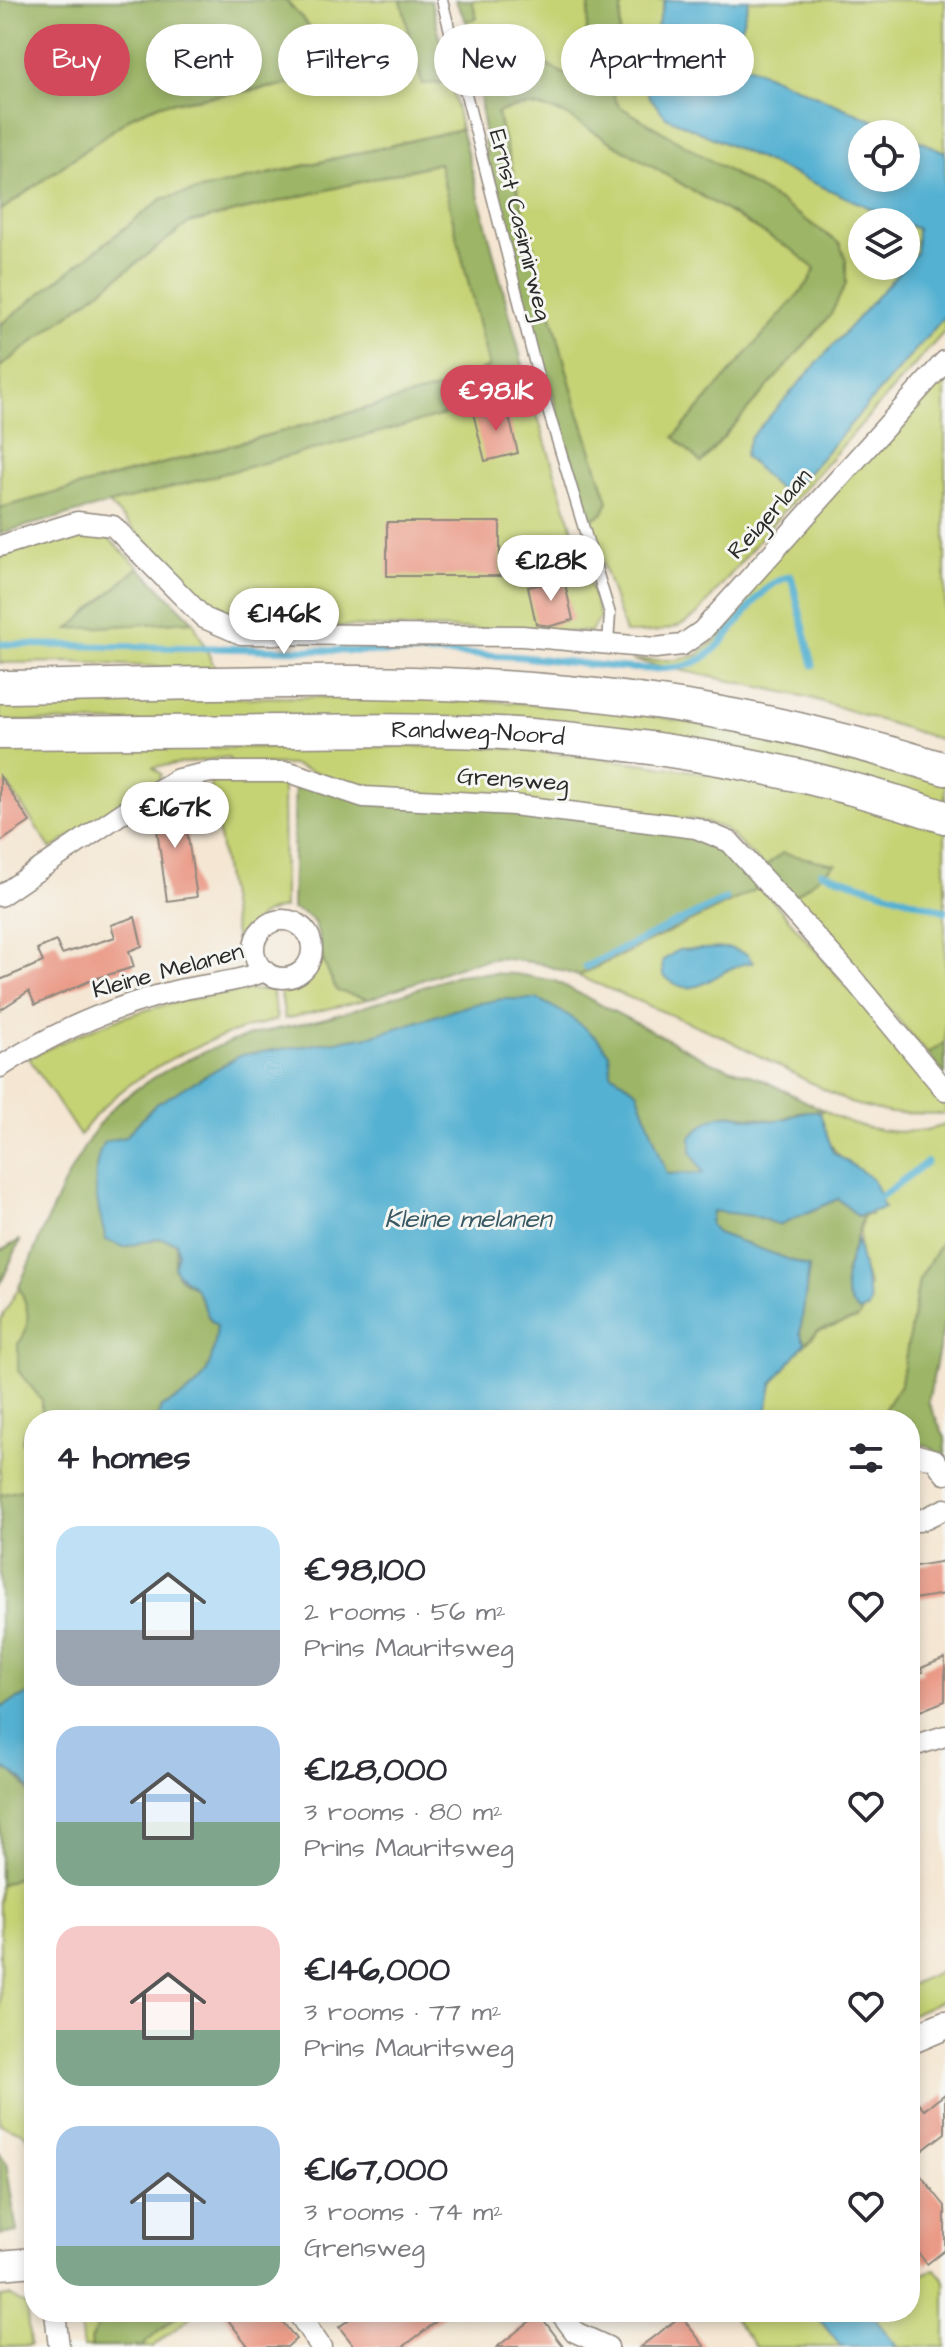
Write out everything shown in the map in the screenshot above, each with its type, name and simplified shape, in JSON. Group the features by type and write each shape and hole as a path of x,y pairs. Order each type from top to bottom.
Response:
{"main road":[{"name":"Randweg-Noord","path":"0,687 429,683 632,699 848,738 945,769"},
{"name":"Randweg-Noord","path":"0,733 429,730 531,735 728,761 837,785 945,817"}],"street":[{"name":"Reigerlaan","path":"0,546 77,522 113,526 204,618 241,634 522,636 655,648 682,645 702,631 945,361"},
{"name":"Grensweg","path":"0,896 143,799 178,779 212,772 289,772 364,797 544,808 696,828 730,842 849,974 945,1090"},
{"name":"Kleine Melanen","path":"0,1067 61,1031 126,1005 178,990 242,981 265,971"},
{"path":"920,1456 935,1460 945,1474"},
{"path":"920,1521 945,1509"},
{"path":"920,1744 945,1736"},
{"path":"920,2036 945,2025"},
{"path":"0,2265 24,2263"},
{"path":"56,2322 59,2347"},
{"path":"304,2322 321,2347"},
{"path":"568,2322 575,2332 608,2347"}],"lane":[{"name":"Ernst Casimirweg","path":"442,0 540,384 610,614 608,643"}],"green space":[{"path":"0,0 285,0 307,24 278,24 278,86 262,89 262,24 146,24 146,96 213,96 161,104 134,115 0,211"},
{"path":"285,0 401,0 407,24 307,24"},
{"path":"401,0 431,1 437,24 434,24 434,83 422,84 418,68 418,24 407,24"},
{"path":"455,0 472,0 477,18 466,21"},
{"path":"472,0 590,0 587,24 561,24 561,72 545,63 545,24 467,24 466,21 476,17"},
{"path":"590,0 622,0 620,24 587,24"},
{"path":"622,0 665,0 658,24 620,24"},
{"path":"749,0 945,0 945,152 920,141 920,120 871,120 754,69 754,24 742,24"},
{"path":"545,65 561,73 561,96 614,96 619,106 782,203 840,244 846,260 846,284 830,316 701,463 674,437 809,282 815,269 794,251 564,114 530,106 497,113 575,400 608,502 602,514 589,520 487,168 480,96 545,96"},
{"path":"418,67 422,83 434,83 434,96 454,96 461,129 162,199 0,325 0,211 134,115 161,104 215,96 262,96 262,89 278,84 278,96 418,96"},
{"path":"659,96 666,117 871,208 848,208 848,280 892,280 750,439 787,497 945,316 945,331 773,523 697,615 672,628 654,632 625,633 589,520 602,514 608,502 575,400 497,113 530,106 564,114 794,251 815,269 809,282 675,437 701,463 846,284 782,203 619,106 614,97"},
{"path":"461,129 530,392 0,533 0,508 441,388 489,367 439,163 189,223 0,367 0,325 162,199"},
{"path":"439,163 489,367 441,388 0,508 0,367 189,223"},
{"path":"945,364 945,741 807,697 632,660 676,660 697,655 726,631 773,553"},
{"path":"530,392 600,617 590,632 247,624 209,607 109,504"},
{"path":"79,530 104,534 139,567 70,628 193,621 216,670 68,662 0,663 0,556"},
{"path":"139,567 193,621 69,629"},
{"path":"429,696 631,712 847,752 945,783 945,805 626,730 0,721 0,700"},
{"path":"477,746 655,765 713,775 829,798 945,831 945,1042 928,1054 792,898 834,864 765,867 723,828 697,820 363,789 294,765 232,764 228,757 153,767 161,774 159,781 51,849 8,785 0,789 0,749"},
{"path":"210,780 283,780 284,908 265,914 253,924 247,940 246,959 239,960"},
{"path":"295,781 684,833 725,850 761,887 578,976 538,963 498,958 469,963 369,999 337,991 323,960 314,923 292,909"},
{"path":"782,853 835,864 792,898 765,867"},
{"path":"761,887 903,1051 945,1106 945,1114 890,1113 850,1103 721,1036 578,976"},
{"path":"322,957 337,991 369,999 285,1019 280,987 304,981"},
{"path":"515,974 555,981 711,1062 759,1078 823,1110 798,1112 779,1121 729,1114 691,1151 703,1173 666,1174 637,1091 611,1073 413,1026 371,1036 241,1055 155,1105 125,1137 104,1142 124,1247 158,1238 177,1242 174,1268 179,1278 196,1289 210,1320 217,1326 213,1355 204,1377 187,1393 160,1410 42,1410 42,1400 18,1371 18,1344 26,1330 28,1316 19,1287 76,1161 113,1108 169,1069 233,1041 353,1010 457,975"},
{"path":"272,989 277,1020 222,1036 167,1061 117,1094 80,1136 29,1058 88,1030 146,1010 206,996"},
{"path":"945,1042 945,1073 944,1074 928,1054"},
{"path":"823,1110 851,1123 898,1132 945,1125 945,1236 919,1280 901,1383 886,1410 767,1410 772,1384 784,1365 818,1331 857,1319 869,1285 859,1242 863,1215 871,1215 873,1179 844,1160 831,1146 820,1113"},
{"path":"838,1199 858,1216 863,1215 845,1274 863,1310 857,1319 818,1331 805,1343 800,1333 809,1267 717,1233 710,1224 712,1210 755,1216 779,1225"},
{"path":"945,1236 945,1320 928,1402 945,1438 945,1457 920,1445 920,1410 884,1410 901,1383 919,1280"},
{"path":"20,1241 0,1285 0,1251"},
{"path":"19,1287 28,1306 30,1381 42,1400 42,1410 24,1410 24,1489 0,1495 0,1321"},
{"path":"24,1489 24,1696 0,1708 0,1495"},
{"path":"0,1766 24,1784 24,1874 0,1885"},
{"path":"24,1874 24,2134 0,2124 0,1885"},
{"path":"945,1969 945,1999 920,2010 920,1980"},
{"path":"0,2154 6,2162 17,2232 0,2235"},
{"path":"936,2269 945,2281 945,2347 897,2347 878,2322 920,2322 920,2274"},
{"path":"10,2296 24,2304 24,2322 28,2322 30,2345 0,2347 0,2297"},
{"path":"79,2322 184,2322 152,2347 83,2347"},
{"path":"99,2322 170,2322 141,2347 92,2347 91,2340"},
{"path":"737,2322 822,2322 841,2347 756,2347"}],"water":[{"path":"665,0 749,0 742,24 658,24"},
{"path":"754,69 872,120 848,120 848,192 920,192 920,141 945,152 945,316 787,497 744,456 750,438 892,280 920,280 920,208 870,208 666,117 649,96 754,96"},
{"path":"729,948 747,954 753,963 728,970 698,986 676,984 663,975 662,961 678,950"},
{"name":"Kleine melanen","path":"503,999 538,999 568,1015 597,1038 609,1053 611,1073 637,1091 667,1174 703,1173 691,1151 691,1137 714,1118 733,1115 778,1120 814,1111 820,1113 833,1152 873,1179 884,1208 858,1216 838,1199 779,1225 755,1216 712,1211 710,1224 717,1233 809,1267 800,1333 805,1343 772,1384 767,1410 160,1410 187,1393 204,1377 213,1355 217,1326 210,1319 195,1288 174,1268 178,1253 176,1242 158,1238 124,1247 106,1240 95,1178 104,1142 125,1137 155,1105 241,1055 371,1036 470,1005"},
{"path":"857,1239 870,1301 868,1309 859,1312 847,1296 845,1287 847,1268"},
{"path":"24,1696 24,1781 0,1766 0,1708"},
{"path":"822,2322 878,2322 897,2347 841,2347"}],"building":[{"path":"506,405 518,453 485,461 473,413"},
{"path":"387,522 500,522 500,576 387,576"},
{"path":"564,579 573,620 551,626 536,624 528,587"},
{"path":"0,776 30,822 0,842"},
{"path":"181,792 197,897 167,901 154,808"},
{"path":"135,917 142,946 129,951 134,967 94,979 35,1005 29,991 0,1010 0,980 43,962 37,949 56,941 62,954 115,937 111,925"},
{"path":"945,1561 945,1594 920,1598 920,1565"},
{"path":"945,1658 945,1701 920,1711 920,1673 923,1672 921,1668"},
{"path":"945,2094 945,2133 920,2152 920,2105 924,2110"},
{"path":"920,2175 945,2206 945,2250 927,2264 920,2255"},
{"path":"230,2322 283,2322 296,2339 287,2347 249,2347"},
{"path":"346,2322 436,2322 403,2347 355,2347 339,2327"},
{"path":"529,2322 545,2322 564,2347 497,2347"},
{"path":"673,2322 686,2322 705,2347 640,2347"}],"waterway":[{"path":"0,644 445,654 528,657 625,668 670,668 704,658 763,593 776,582 791,576 813,665"},
{"path":"821,872 945,911"},
{"path":"585,967 726,899"},
{"path":"874,1196 879,1198 927,1162"}]}
